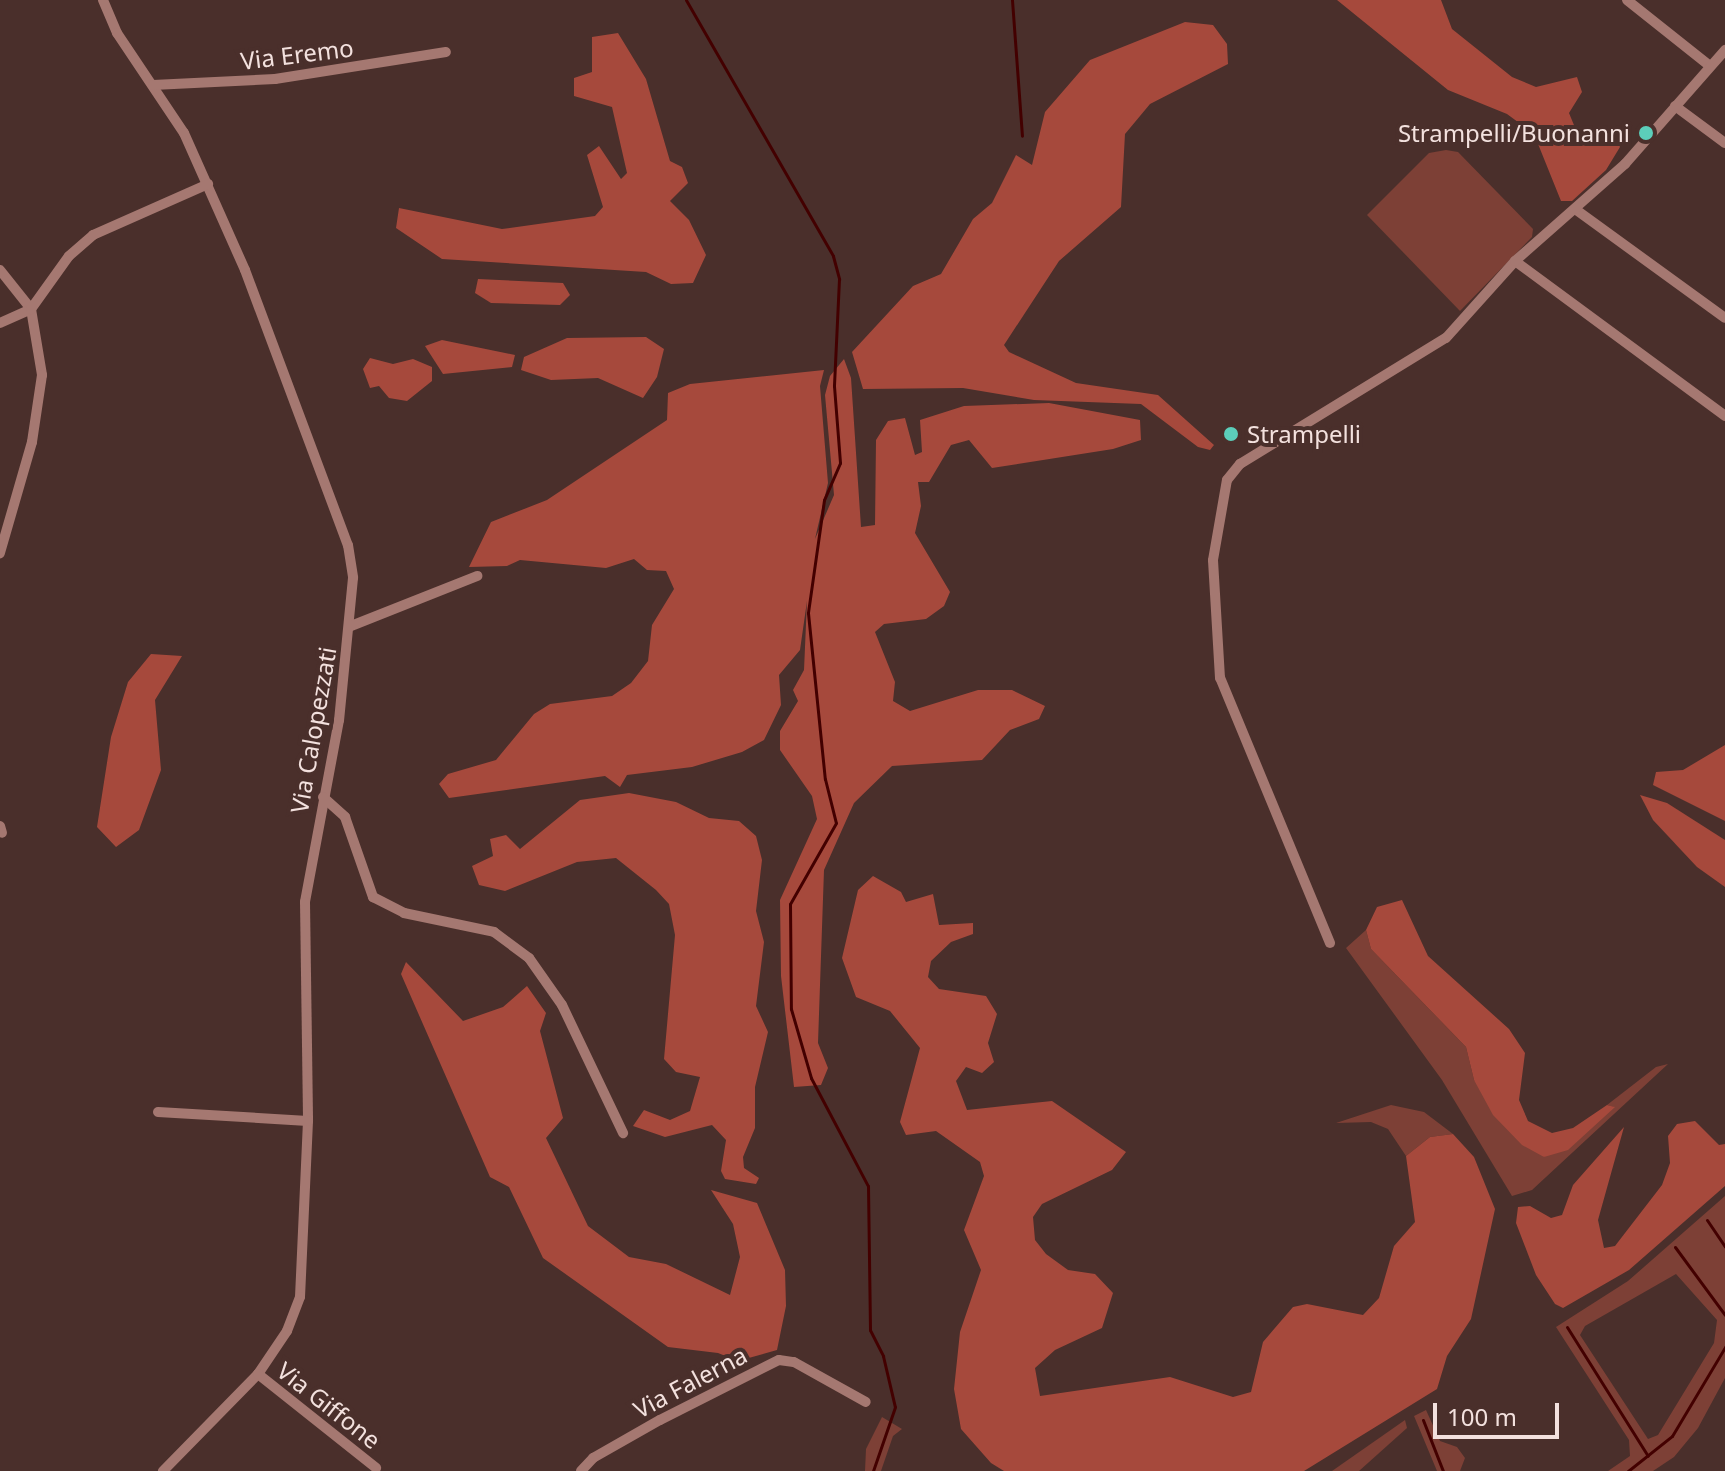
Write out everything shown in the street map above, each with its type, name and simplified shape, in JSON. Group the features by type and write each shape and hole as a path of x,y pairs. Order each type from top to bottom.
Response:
{"street":[{"name":"Via Calopezzati","path":"103,0 117,33 153,85 208,184 264,314 348,545 353,578 351,626 304,912 308,1121 300,1297 287,1331 258,1374 163,1471"},
{"path":"1627,0 1710,66"},
{"path":"1330,943 1220,678 1213,560 1222,495 1240,464 1438,344 1515,261 1625,164 1725,50"},
{"name":"Via Eremo","path":"153,85 275,79 446,52"},
{"path":"1675,106 1725,143"},
{"path":"0,323 31,309 86,241 208,184"},
{"path":"1575,209 1725,318"},
{"path":"1515,261 1725,416"},
{"path":"0,270 31,309 41,360 40,401 0,553"},
{"path":"351,626 477,576"},
{"path":"323,797 345,817 373,897 404,913 494,932 529,958 562,1005 623,1133"},
{"path":"158,1112 308,1121"},
{"name":"Via Falerna","path":"581,1471 647,1427 779,1360 794,1362 866,1402"},
{"name":"Via Giffone","path":"258,1374 376,1468"}],"shaded area":[{"path":"1337,0 1441,0 1452,29 1512,77 1536,87 1577,77 1582,92 1569,113 1576,130 1613,132 1620,147 1606,170 1572,201 1561,201 1534,134 1507,114 1448,90"},
{"path":"1185,22 1213,25 1227,44 1228,64 1150,104 1125,134 1121,207 1059,261 1004,345 1009,352 1076,383 1158,395 1214,445 1210,450 1198,447 1141,404 1034,400 963,388 863,389 852,352 913,286 941,274 973,219 992,203 1016,155 1032,165 1045,112 1090,60"},
{"path":"618,33 646,79 670,161 682,167 688,183 670,201 689,220 706,255 693,283 671,284 646,272 442,259 396,228 399,208 502,229 595,216 603,207 587,155 599,146 621,179 627,173 612,107 574,96 574,78 592,72 592,37"},
{"path":"1446,150 1458,152 1533,229 1532,237 1460,311 1367,215 1429,153"},
{"path":"478,279 563,283 570,295 560,305 491,303 475,293"},
{"path":"646,337 664,349 657,377 643,398 598,378 551,380 521,370 524,357 567,338"},
{"path":"442,340 515,355 512,367 443,374 425,346"},
{"path":"370,358 393,364 413,359 432,367 432,381 407,401 389,398 379,386 370,388 363,369"},
{"path":"844,359 851,378 861,527 875,525 876,440 888,421 905,418 915,455 922,452 920,420 964,406 1049,403 1140,420 1141,440 1113,449 992,468 969,440 951,445 929,482 918,482 921,506 915,533 950,592 944,606 926,619 884,624 875,632 895,682 893,701 910,711 978,690 1012,690 1045,706 1039,719 1010,730 982,760 892,766 854,803 824,870 818,1043 828,1068 821,1085 794,1087 781,976 780,900 817,819 812,796 780,750 780,731 798,701 793,690 804,670 807,601 800,650 779,675 781,705 764,740 742,752 692,767 627,775 620,787 605,776 449,798 439,784 448,774 496,760 534,714 550,704 612,696 631,683 648,661 652,625 674,589 666,571 647,570 634,559 606,568 520,560 507,566 469,567 491,522 547,500 667,420 668,393 690,384 824,370 820,386 828,483 815,539 834,495 825,395 830,376"},
{"path":"151,654 182,656 155,700 161,770 139,830 116,847 97,827 111,737 128,682"},
{"path":"1725,745 1725,821 1653,785 1656,772 1683,770"},
{"path":"629,793 676,802 709,818 739,821 756,836 762,860 756,911 764,942 756,1006 768,1032 755,1087 755,1128 743,1157 744,1168 759,1178 756,1184 725,1179 721,1171 726,1140 712,1125 665,1137 633,1126 644,1110 670,1120 690,1111 700,1077 676,1072 664,1059 675,935 669,904 616,858 577,862 505,891 479,885 472,866 493,856 490,839 506,835 520,849 580,800"},
{"path":"1640,795 1667,803 1725,840 1725,887 1697,867 1653,820"},
{"path":"873,876 901,892 906,902 933,894 939,925 973,923 973,934 951,942 931,961 928,977 939,989 986,996 997,1014 988,1043 994,1062 982,1073 966,1067 956,1081 967,1110 1052,1101 1126,1152 1112,1170 1042,1204 1033,1217 1035,1240 1046,1254 1068,1270 1095,1274 1113,1293 1102,1328 1055,1350 1035,1368 1040,1396 1170,1377 1233,1397 1251,1392 1263,1342 1293,1307 1307,1304 1363,1315 1379,1298 1394,1246 1415,1222 1406,1156 1430,1137 1453,1134 1474,1157 1495,1209 1471,1319 1447,1356 1437,1389 1304,1471 1004,1471 991,1463 961,1429 954,1389 960,1332 981,1270 964,1230 984,1176 980,1162 936,1131 906,1135 900,1122 920,1048 890,1011 856,997 842,958 858,890"},
{"path":"1402,900 1428,956 1509,1029 1525,1053 1519,1100 1528,1121 1552,1133 1573,1128 1607,1105 1615,1107 1568,1150 1544,1157 1522,1145 1493,1115 1474,1080 1466,1047 1371,949 1366,930 1377,907"},
{"path":"1366,930 1371,949 1466,1047 1474,1080 1544,1157 1614,1107 1607,1105 1656,1067 1668,1064 1532,1190 1512,1196 1442,1080 1346,948"},
{"path":"406,962 463,1021 503,1007 527,986 546,1013 540,1031 563,1118 546,1138 588,1226 629,1257 666,1264 730,1295 740,1257 733,1224 711,1190 757,1203 785,1270 786,1306 777,1350 738,1361 718,1353 668,1347 543,1258 509,1187 490,1177 401,974"},
{"path":"1391,1105 1424,1112 1453,1134 1430,1137 1406,1156 1388,1129 1371,1122 1336,1123"},
{"path":"1695,1121 1719,1145 1725,1144 1725,1186 1629,1270 1563,1308 1555,1304 1536,1275 1516,1223 1518,1207 1530,1206 1551,1218 1562,1215 1573,1185 1624,1127 1598,1220 1604,1248 1615,1246 1662,1185 1670,1163 1668,1136 1677,1124"},
{"path":"1725,1196 1725,1378 1698,1428 1674,1457 1653,1471 1608,1471 1630,1456 1629,1440 1556,1327 1628,1281","holes":["1676,1274 1717,1320 1714,1343 1658,1435 1648,1439 1580,1335 1585,1326"]},
{"path":"1426,1410 1440,1441 1457,1447 1465,1458 1460,1471 1437,1471 1414,1416"},
{"path":"882,1417 902,1429 893,1436 881,1471 865,1471 866,1449"},
{"path":"1405,1420 1407,1428 1359,1471 1332,1471"}],"waterway":[{"path":"686,0 833,256 839,279 834,386 840,463 824,500 808,613 825,779 836,823 790,904 791,1009 811,1078 868,1186 870,1330 883,1356 895,1407 873,1471"},
{"path":"1012,0 1022,136"},
{"path":"1707,1220 1725,1247"},
{"path":"1675,1247 1725,1315"},
{"path":"1567,1327 1648,1456"},
{"path":"1628,1471 1672,1436 1725,1347"},
{"path":"1423,1420 1443,1471"}],"place":[{"name":"Strampelli/Buonanni","path":"1646,133"},
{"name":"Strampelli","path":"1231,434"}]}
